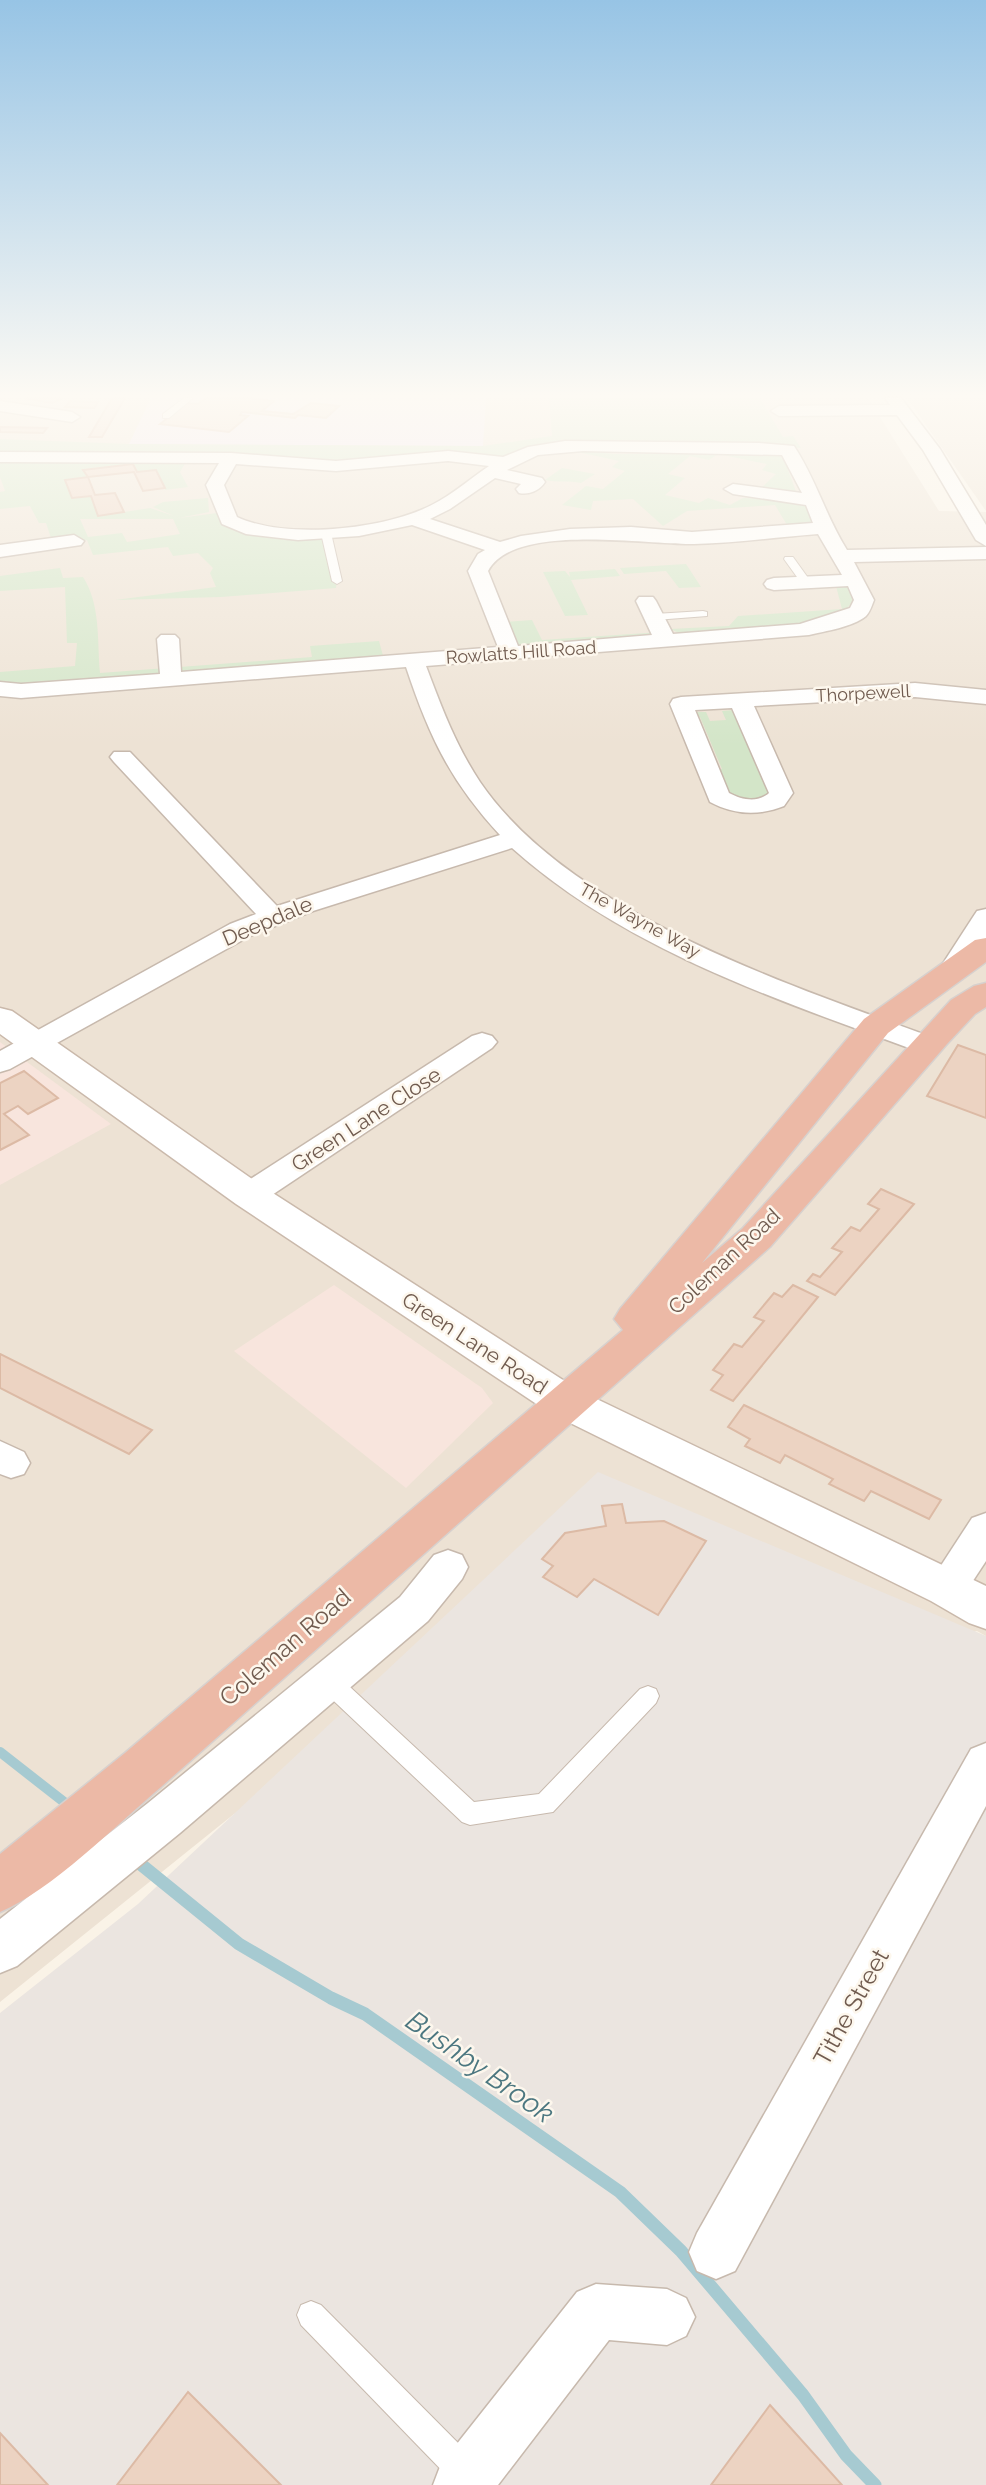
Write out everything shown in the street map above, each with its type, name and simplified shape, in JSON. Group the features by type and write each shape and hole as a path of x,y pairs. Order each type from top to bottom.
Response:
{"highway":[{"name":"Coleman Road","path":"565,1402 876,1026 986,947"},
{"name":"Coleman Road","path":"0,1886 59,1872 143,1770 756,1238 927,1045 963,1007 986,993"}],"street":[{"path":"225,514 233,523 253,531 274,534 326,533 390,526 428,514"},
{"name":"Rowlatts Hill Road","path":"0,689 21,691 171,680 817,629 858,612 864,600 818,514"},
{"path":"970,514 986,540"},
{"path":"414,520 498,548"},
{"path":"510,652 483,586 478,566 485,556 498,548 532,540 596,535 631,533 674,538 824,528"},
{"path":"0,551 74,541"},
{"path":"842,556 986,553"},
{"path":"774,584 855,580"},
{"path":"650,609 666,642"},
{"path":"168,639 171,680"},
{"name":"The Wayne Way","path":"414,661 440,731 480,799 517,838 566,878 658,933 748,976 927,1045"},
{"name":"Thorpewell","path":"740,700 782,793 768,804 741,806 719,797 681,704 740,700 915,690 986,697"},
{"path":"122,757 272,916"},
{"name":"Deepdale","path":"0,1063 208,946 272,916 517,838"},
{"path":"952,971 986,917"},
{"name":"Green Lane Road","path":"0,1017 249,1195 565,1402 947,1587 986,1609"},
{"name":"Green Lane Close","path":"249,1195 482,1042"},
{"path":"947,1587 986,1529"},
{"path":"0,1949 59,1872 164,1818 414,1609 448,1567"},
{"name":"Tithe Street","path":"716,2252 986,1763"},
{"path":"469,2482 596,2311 667,2317"}],"lane":[{"path":"326,533 337,581"},
{"path":"789,559 806,582"},
{"path":"650,609 703,614"},
{"path":"328,1681 470,1814 545,1804 648,1696"},
{"path":"311,2315 469,2482"}],"shaded area":[{"path":"0,514 986,514 986,1636 977,1631 234,1814 0,2002"},
{"path":"0,1042 111,1124 0,1185"},
{"path":"334,1285 482,1388 493,1403 406,1488 234,1351"},
{"path":"598,1472 986,1636 986,2485 0,2485 0,2013 138,1904"}],"green space":[{"path":"34,514 199,514 179,518 227,514 239,526 326,533 337,581 336,588 221,597 115,600 216,587 210,573 213,568 198,553 173,556 168,547 93,555 87,540 53,544 46,523 39,523","holes":["80,519 173,519 180,534 127,542 122,533 88,537"]},
{"path":"650,514 682,514 663,526"},
{"path":"780,514 818,514 824,527 790,530"},
{"path":"686,564 701,587 679,588 666,571 624,574 620,568"},
{"path":"60,568 63,578 83,577 89,588 97,624 100,673 312,657 310,646 379,641 385,663 0,689 0,672 75,666 77,643 67,643 65,587 0,591 0,576"},
{"path":"615,569 620,576 571,580 588,615 565,616 543,572 565,571 570,577 569,572"},
{"path":"836,586 850,588 854,600 842,611 824,620 802,626 751,633 686,636 670,629 729,626 738,616 842,609"},
{"path":"532,620 542,640 661,632 666,642 510,652 505,622"},
{"path":"735,710 773,793 760,802 730,799 715,770 722,769 700,717 692,717 691,712 706,712 710,721 726,720 722,711"}],"building":[{"path":"958,1045 986,1055 986,1118 927,1096"},
{"path":"24,1071 58,1098 28,1114 18,1106 4,1114 29,1135 0,1150 0,1083"},
{"path":"881,1189 914,1204 835,1295 807,1281 813,1274 820,1277 842,1252 832,1248 851,1227 860,1231 879,1209 868,1204"},
{"path":"793,1285 818,1297 733,1401 711,1390 723,1375 713,1370 734,1344 742,1347 764,1321 754,1317 774,1293 782,1297"},
{"path":"0,1354 152,1430 129,1454 0,1388"},
{"path":"744,1405 941,1500 929,1519 871,1491 864,1501 829,1484 833,1479 785,1455 780,1463 745,1446 750,1439 728,1427"},
{"path":"622,1504 626,1523 664,1521 706,1541 658,1615 594,1579 577,1597 543,1577 553,1566 542,1559 565,1533 606,1526 602,1506"},
{"path":"188,2392 281,2485 117,2485"},
{"path":"770,2405 842,2485 711,2485"},
{"path":"0,2433 48,2485 0,2485"}],"waterway":[{"name":"Bushby Brook","path":"0,1752 73,1809"},
{"name":"Bushby Brook","path":"133,1858 239,1944 331,1998 365,2014 620,2192 681,2251 803,2395 846,2455 875,2485"}]}
